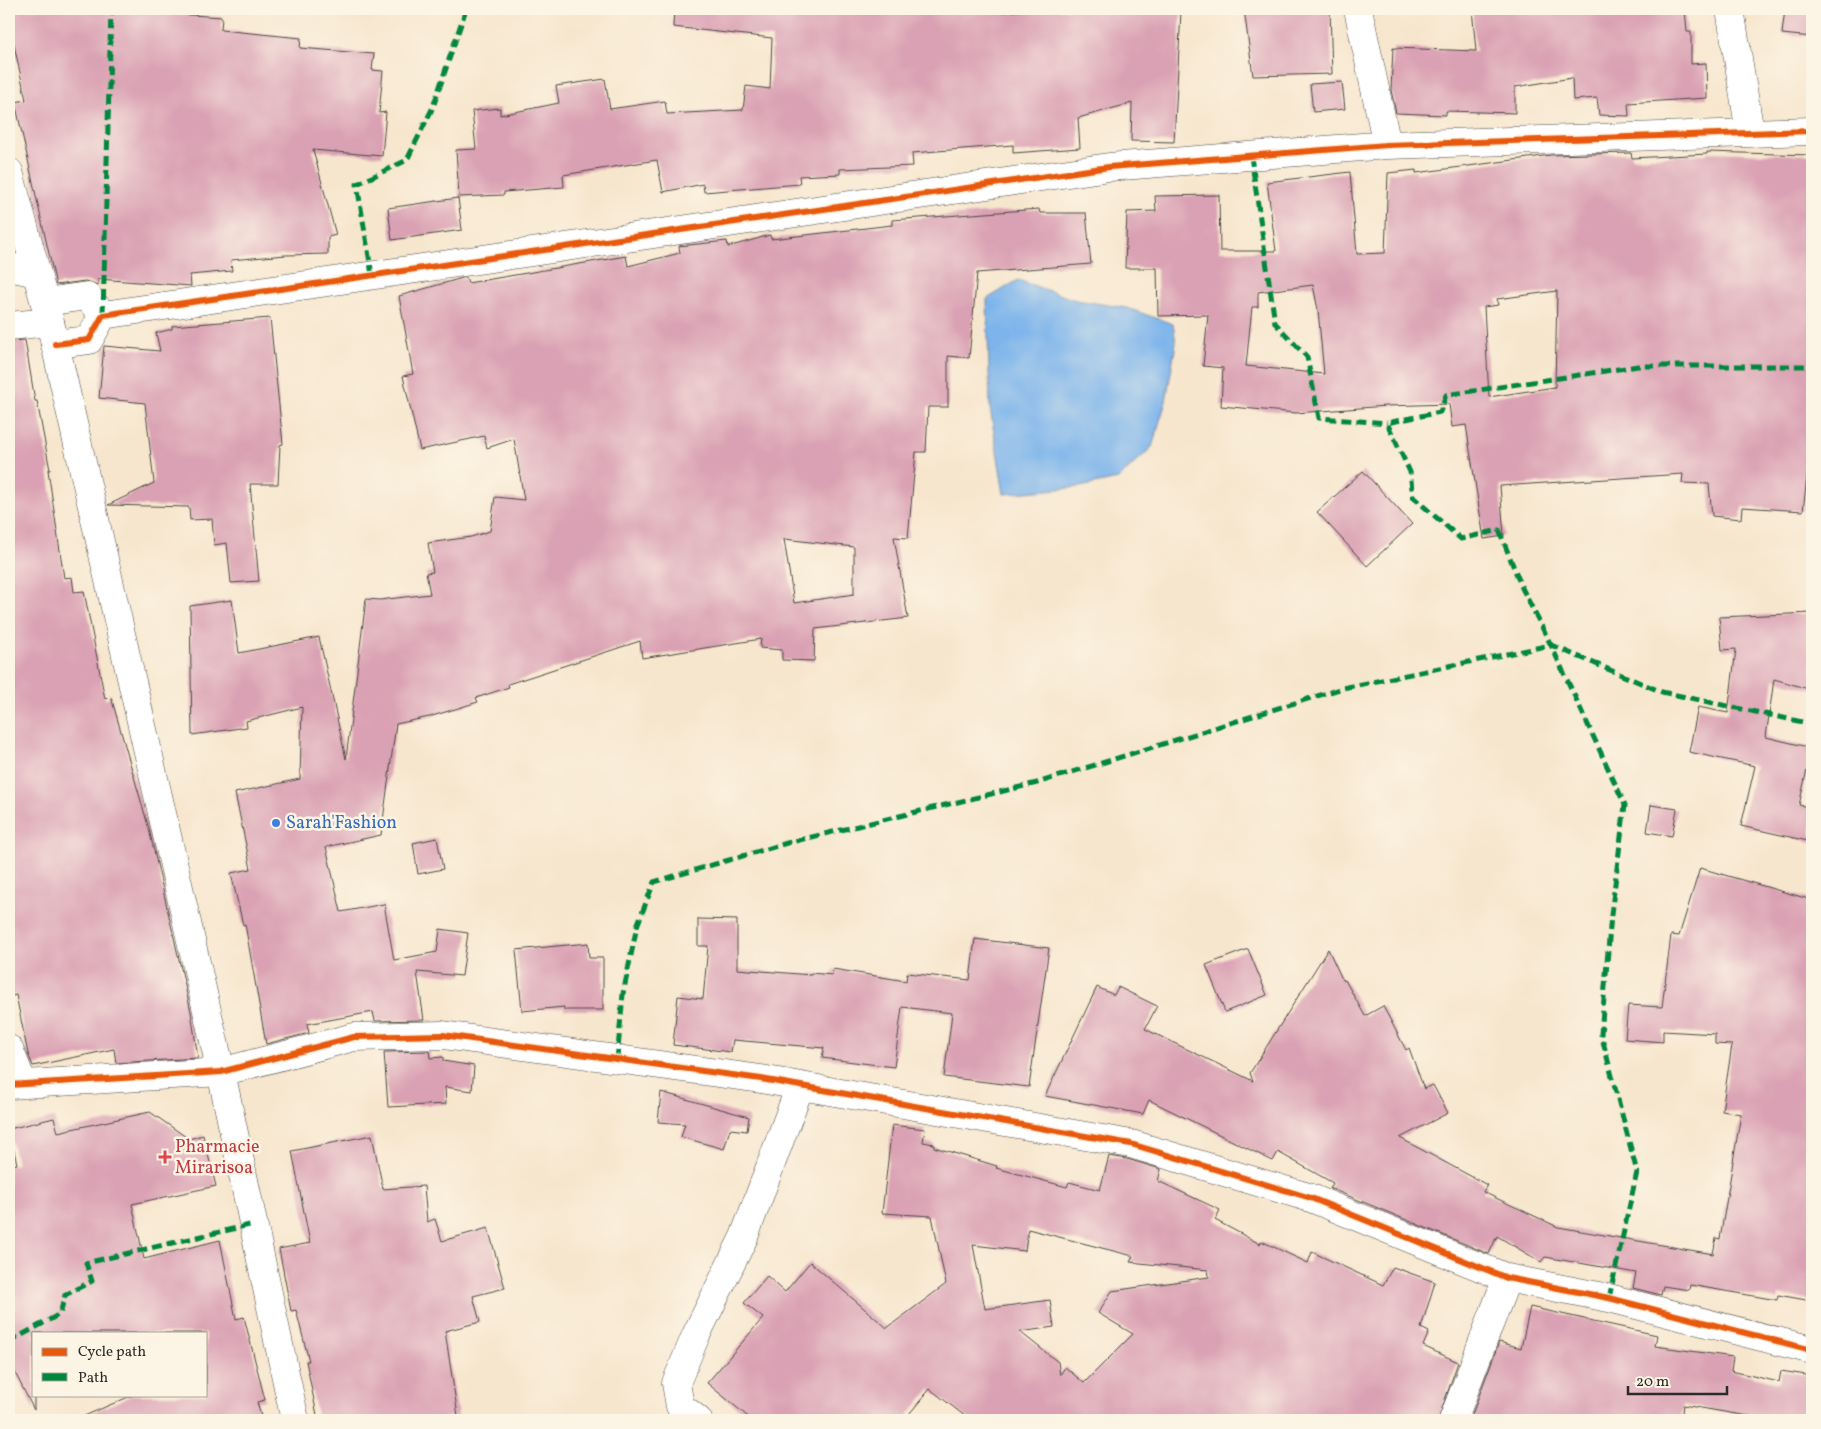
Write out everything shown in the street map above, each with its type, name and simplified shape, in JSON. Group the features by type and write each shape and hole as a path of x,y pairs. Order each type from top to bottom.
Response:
{"street":[{"path":"1358,9 1387,145"},
{"path":"1730,9 1750,133"},
{"path":"103,315 1109,167 1387,145 1812,130"},
{"path":"9,172 50,323 221,1072 296,1420"},
{"path":"9,267 36,273"},
{"path":"50,323 87,296 103,315"},
{"path":"9,326 50,323 89,340 103,315"},
{"path":"9,1049 16,1084 221,1072 354,1037 442,1035 800,1086 1131,1144 1310,1198 1506,1278 1609,1298 1812,1350"},
{"path":"698,1420 680,1406 676,1383 696,1335 744,1237 800,1086"},
{"path":"1453,1420 1506,1278"}],"water":[{"path":"1018,280 1076,300 1127,308 1173,324 1176,343 1166,401 1152,447 1118,479 1080,487 1004,494 990,408 987,299"}],"building":[{"path":"9,9 160,9 160,13 222,17 221,30 301,38 300,48 374,54 372,70 383,71 379,113 386,112 382,156 313,150 336,235 328,237 328,254 286,255 231,260 232,271 190,275 191,286 98,279 98,285 85,281 56,285 15,102 26,100 9,22"},
{"path":"674,9 1002,9 1002,12 1041,9 1150,9 1181,11 1174,142 1131,141 1132,103 1078,118 1080,148 1013,153 1013,145 912,153 913,166 840,169 840,174 799,176 800,184 704,192 703,184 663,192 657,160 563,175 564,187 504,192 504,195 459,197 456,150 476,149 472,111 500,108 500,115 559,103 556,86 605,79 610,109 665,101 667,114 743,110 746,86 770,89 772,38 673,27"},
{"path":"1244,9 1330,9 1332,74 1253,76"},
{"path":"1472,9 1685,9 1687,32 1691,32 1691,64 1706,63 1707,98 1628,103 1629,116 1599,115 1597,98 1573,100 1572,78 1515,87 1515,113 1446,111 1446,115 1396,113 1391,90 1393,48 1476,51"},
{"path":"1785,9 1812,9 1812,37 1782,34"},
{"path":"1342,82 1345,109 1313,112 1310,84"},
{"path":"1707,152 1812,155 1812,434 1803,511 1742,507 1741,519 1712,516 1709,484 1682,483 1683,474 1500,486 1504,536 1484,539 1466,425 1452,427 1449,404 1386,406 1296,413 1221,406 1223,368 1203,366 1208,315 1158,316 1157,268 1125,268 1127,212 1156,211 1155,196 1219,195 1220,251 1276,251 1267,182 1350,172 1357,254 1385,253 1388,173 1416,170 1416,173 1551,155 1631,153 1632,158 1707,154","holes":["1313,285 1318,310 1324,374 1246,366 1252,307 1258,307 1258,292","1557,291 1555,387 1489,397 1484,307 1498,305 1497,299"]},
{"path":"458,198 462,230 392,240 388,208"},
{"path":"1039,209 1040,213 1086,213 1091,264 977,273 969,358 948,356 948,407 928,407 926,452 916,452 908,538 894,537 908,618 815,629 814,661 782,660 782,650 760,648 761,639 642,658 640,641 508,684 509,687 476,698 478,702 429,717 396,724 381,835 326,847 341,912 384,904 394,960 437,952 440,929 468,933 462,976 417,972 424,1020 375,1021 373,1012 307,1024 309,1033 266,1044 245,924 243,925 231,873 251,869 235,793 300,779 302,707 246,721 247,727 192,735 190,606 232,600 239,653 319,637 346,759 366,599 380,600 430,594 426,573 433,572 428,543 471,537 490,531 495,497 524,500 514,439 487,448 484,436 420,450 403,376 413,374 399,296 466,277 468,283 626,256 628,266 680,253 679,246 727,241 728,247 770,235 771,239 892,225 892,220","holes":["784,539 854,547 854,594 794,603"]},
{"path":"270,318 283,444 280,445 278,484 250,484 259,581 231,583 227,543 214,545 212,519 190,520 189,507 108,505 154,483 145,403 99,398 104,346 160,351 156,333 172,329 172,326"},
{"path":"25,340 35,401 37,401 50,470 48,470 64,578 72,577 74,592 84,591 105,699 111,697 149,829 191,1012 198,1058 116,1063 114,1049 33,1066 28,1054 16,995 9,997 9,341"},
{"path":"1363,471 1412,524 1367,566 1317,512"},
{"path":"1812,613 1812,690 1774,679 1766,737 1812,748 1799,805 1812,808 1812,842 1741,826 1755,766 1689,752 1698,707 1728,713 1736,649 1722,650 1719,617"},
{"path":"1651,805 1677,809 1672,836 1647,832"},
{"path":"437,838 443,869 418,874 413,843"},
{"path":"1700,868 1812,900 1812,1301 1778,1295 1777,1300 1690,1285 1689,1290 1663,1286 1661,1295 1633,1288 1636,1273 1545,1257 1541,1262 1497,1236 1489,1254 1330,1189 1333,1183 1278,1152 1273,1161 1149,1100 1143,1114 1045,1096 1097,987 1114,995 1118,987 1157,1006 1145,1029 1253,1081 1250,1073 1328,949 1343,981 1345,980 1365,1016 1383,1006 1406,1050 1409,1048 1424,1089 1433,1085 1448,1113 1400,1138 1487,1185 1483,1192 1558,1227 1713,1254 1716,1238 1720,1239 1741,1114 1722,1111 1732,1045 1715,1044 1715,1034 1663,1031 1663,1042 1625,1039 1628,1005 1662,1007 1671,935 1679,936"},
{"path":"698,919 737,920 737,969 832,975 833,969 906,981 907,973 970,980 975,939 1049,948 1029,1087 944,1077 952,1013 902,1007 894,1067 822,1058 824,1048 733,1040 731,1052 673,1045 678,996 703,999 708,946 698,946"},
{"path":"588,943 589,958 603,958 603,1010 564,1010 564,1007 522,1011 516,950"},
{"path":"1248,949 1267,995 1225,1012 1206,965"},
{"path":"429,1051 430,1058 443,1057 443,1061 474,1066 472,1091 445,1087 446,1104 388,1107 384,1052"},
{"path":"661,1092 749,1117 747,1131 730,1129 724,1149 681,1137 685,1124 658,1122"},
{"path":"150,1112 189,1139 203,1135 216,1186 132,1204 144,1259 220,1240 236,1319 244,1317 265,1400 257,1402 262,1420 75,1420 131,1396 208,1396 208,1332 32,1332 32,1396 34,1396 34,1410 9,1361 9,1166 17,1164 9,1129 54,1118 58,1132"},
{"path":"892,1125 925,1129 923,1142 934,1144 934,1147 997,1166 996,1168 1067,1187 1069,1182 1100,1190 1109,1156 1127,1159 1161,1169 1158,1181 1220,1210 1215,1220 1260,1244 1261,1241 1308,1263 1312,1252 1383,1285 1393,1267 1435,1282 1421,1328 1429,1332 1423,1346 1458,1362 1438,1420 970,1420 930,1389 904,1420 752,1420 707,1383 763,1318 744,1303 767,1276 785,1292 810,1262 887,1328 946,1284 932,1216 882,1213","holes":["1028,1229 1133,1256 1130,1262 1208,1270 1209,1277 1112,1291 1098,1313 1133,1334 1084,1383 1065,1367 1060,1375 1058,1362 1020,1332 1054,1327 1050,1300 985,1309 973,1245 1025,1251"]},
{"path":"372,1135 383,1189 424,1186 427,1222 435,1219 442,1241 488,1228 505,1288 473,1296 480,1322 445,1331 458,1416 430,1420 405,1420 404,1416 372,1420 318,1420 306,1361 309,1361 296,1310 291,1311 279,1249 310,1243 292,1151"},
{"path":"1530,1307 1657,1335 1655,1346 1733,1357 1731,1371 1779,1382 1781,1371 1812,1376 1812,1420 1772,1420 1683,1405 1681,1420 1470,1420 1499,1342 1521,1348"}],"marked path":[{"path":"103,315 111,9"},
{"path":"372,275 357,184 407,160 433,107 466,9"},
{"path":"1251,156 1275,323 1307,357 1319,418 1387,423"},
{"path":"1609,1298 1637,1172 1601,1034 1611,915 1625,805 1551,645 1522,588 1499,530 1461,539 1413,497 1410,472 1387,423 1440,412 1446,395 1638,366 1812,366"},
{"path":"617,1060 623,994 637,926 654,882 787,843 1037,783 1343,688 1551,645 1662,692 1812,724"},
{"path":"9,1342 60,1314 65,1295 92,1281 86,1263 254,1224"}],"cycle path":[{"path":"55,344 89,340 103,315 1109,167 1387,145 1812,131"},
{"path":"9,1085 221,1072 354,1037 443,1035 761,1079 1131,1144 1311,1198 1507,1278 1609,1298 1812,1350"}],"place":[{"name":"Sarah'Fashion","path":"276,823"},
{"name":"Pharmacie Mirarisoa","path":"165,1157"}]}
